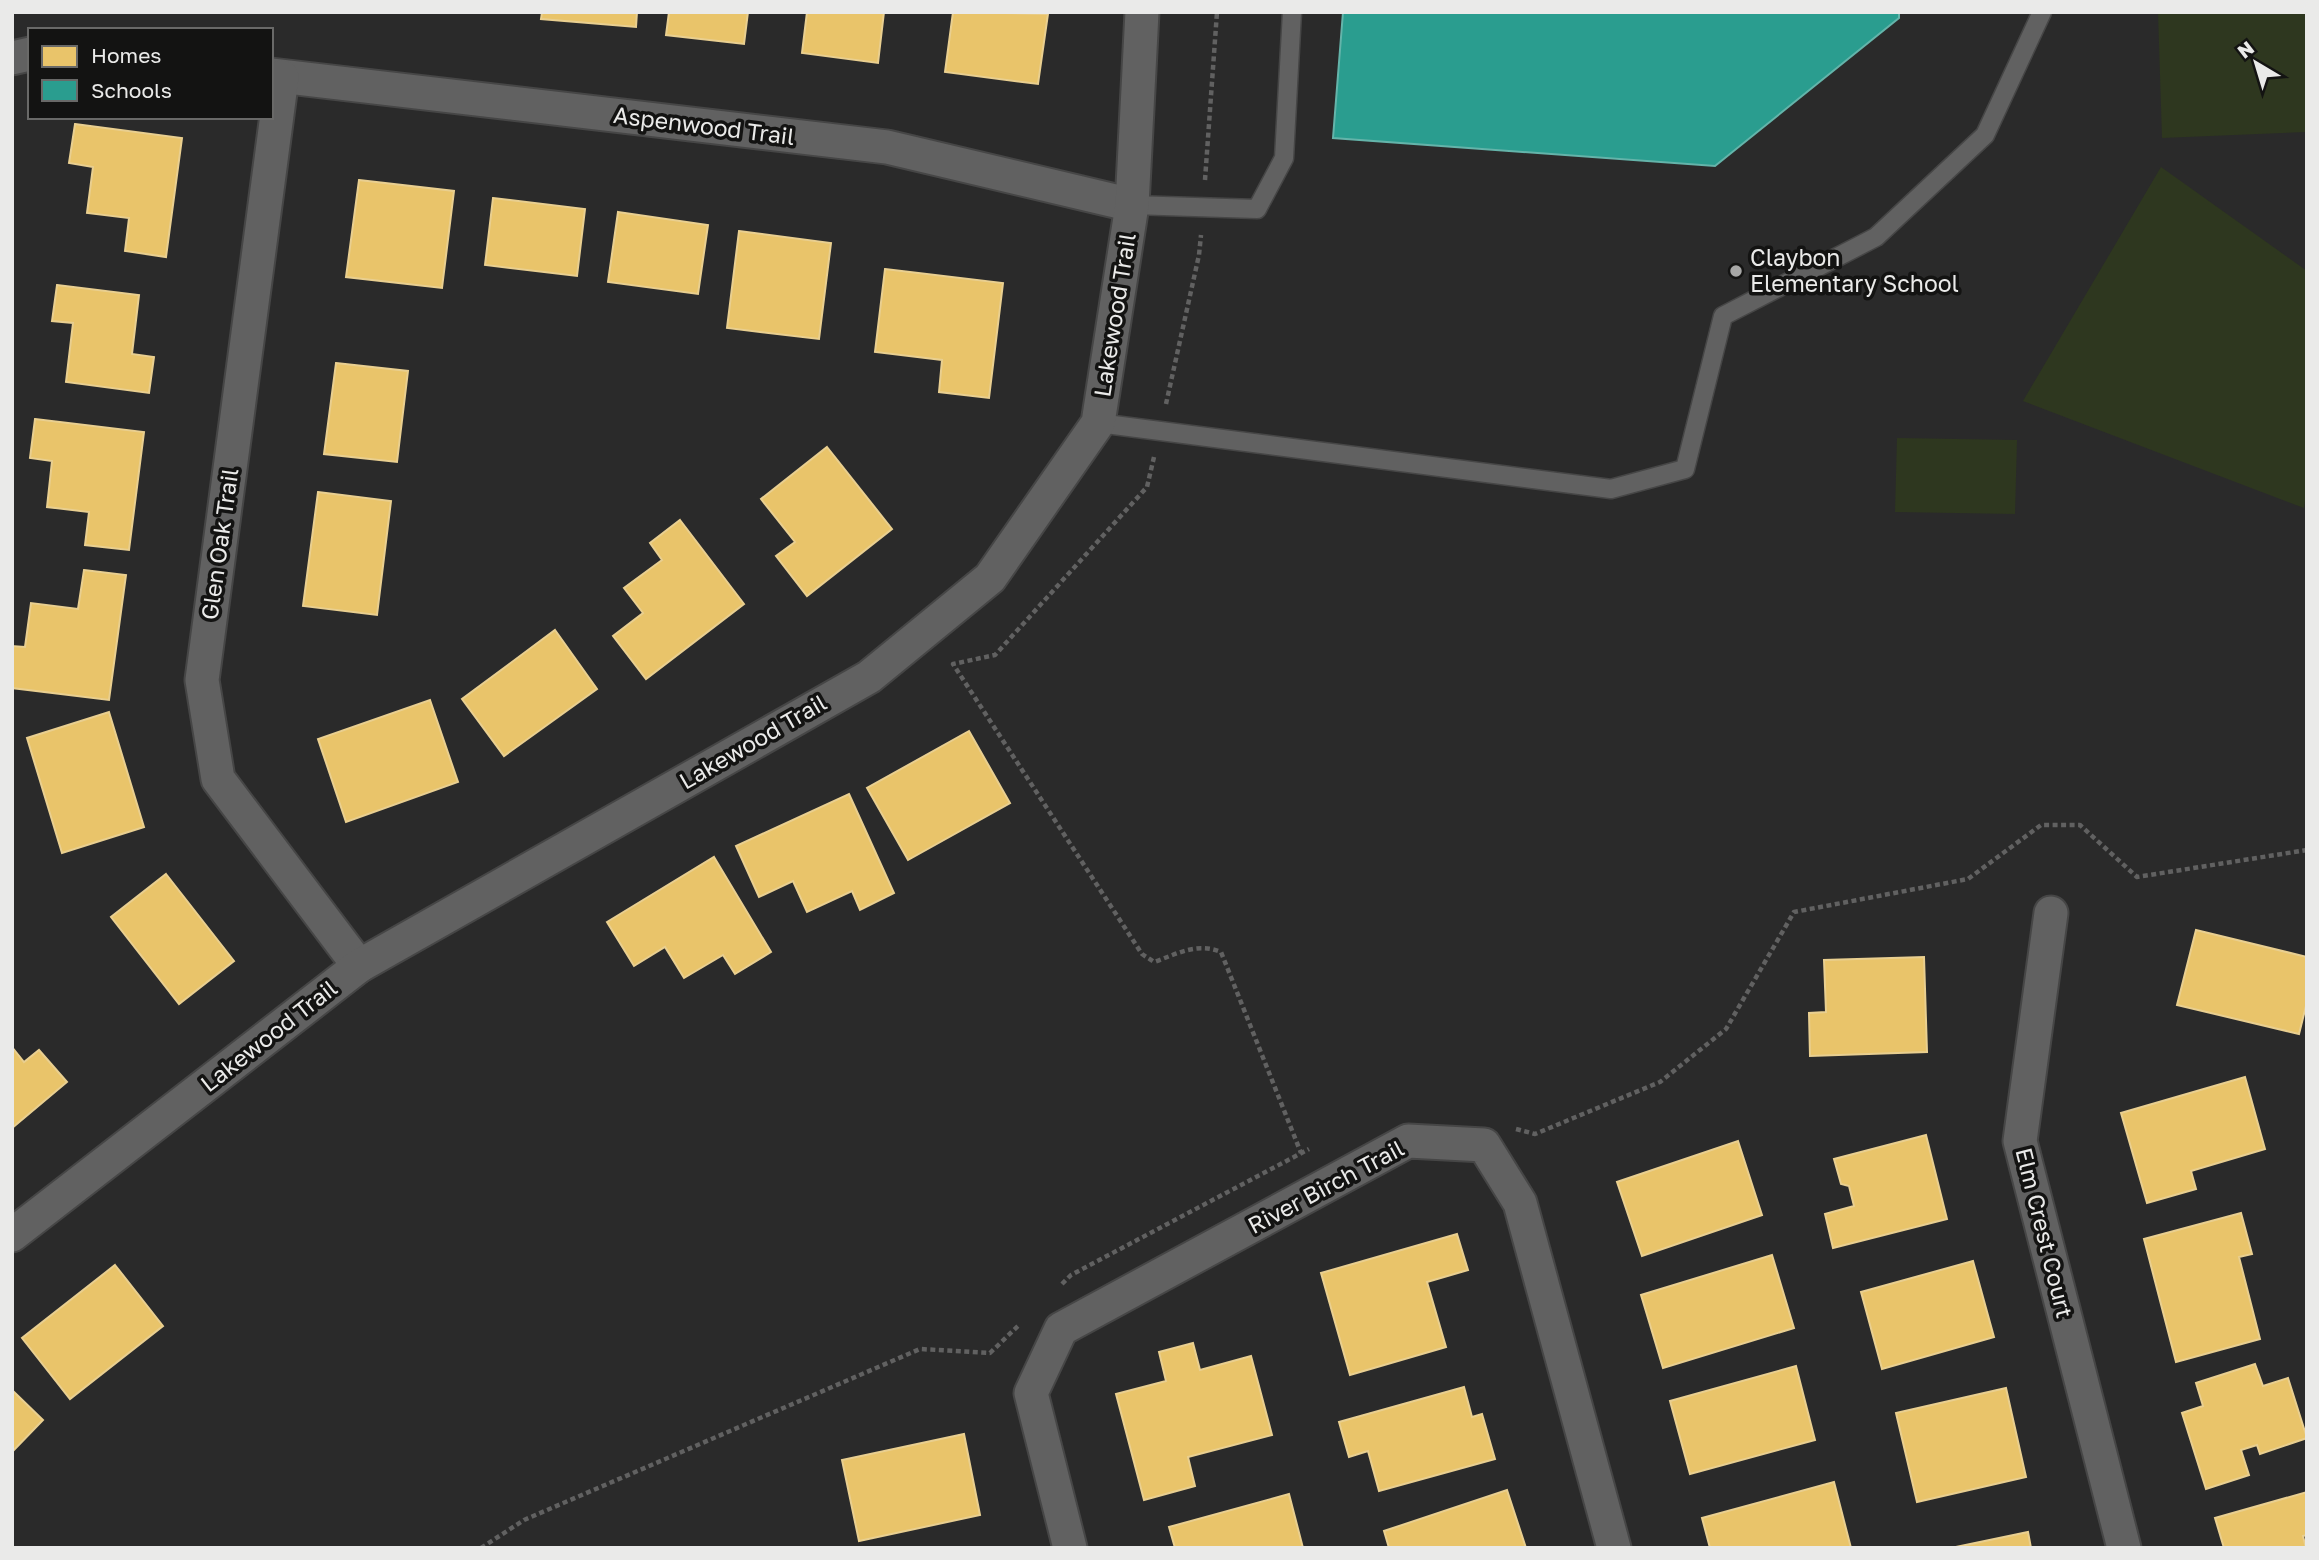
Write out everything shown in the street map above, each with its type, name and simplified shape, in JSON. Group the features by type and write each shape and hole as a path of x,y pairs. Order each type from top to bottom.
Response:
{"street":[{"name":"Lakewood Trail","path":"12,1235 359,966 869,677 990,578 1098,423 1132,205 1142,12"},
{"name":"Aspenwood Trail","path":"276,76 887,147 1132,205"},
{"name":"Glen Oak Trail","path":"273,100 276,76"},
{"name":"Glen Oak Trail","path":"271,119 202,680 218,779 359,966"},
{"name":"Elm Crest Court","path":"2051,913 2020,1141 2124,1548"},
{"name":"River Birch Trail","path":"1070,1548 1031,1393 1061,1329 1408,1141 1484,1145 1520,1203 1614,1548"}],"lane":[{"path":"1132,205 1257,209 1284,158 1292,12"},
{"path":"1098,423 1611,489 1685,468 1723,316 1876,237 1985,135 2042,12"}],"path":[{"path":"1217,12 1199,255 1147,487 995,655 953,664 1142,954 1154,962 1196,947 1208,947 1221,952 1301,1153"}],"green space":[{"path":"2158,12 2307,12 2307,132 2162,138"},
{"path":"2161,167 2307,271 2307,488 2304,508 2023,401"},
{"path":"1897,438 2017,440 2015,514 1895,512"}],"building: Homes":[{"path":"542,12 637,12 636,27 541,19"},
{"path":"669,12 748,12 744,44 666,35"},
{"path":"807,12 884,12 878,63 802,53"},
{"path":"953,12 1048,14 1038,84 945,72"},
{"path":"75,124 182,138 166,257 125,251 129,218 87,213 93,167 69,163"},
{"path":"359,180 454,191 442,288 346,277"},
{"path":"493,198 585,209 577,276 485,265"},
{"path":"618,212 708,225 698,294 608,282"},
{"path":"739,231 831,243 819,339 727,328"},
{"path":"885,269 1003,283 989,398 939,392 942,360 875,352"},
{"path":"57,285 139,295 132,354 154,357 149,393 66,382 73,323 52,321"},
{"path":"336,363 408,371 397,462 324,454"},
{"path":"35,419 144,432 129,550 85,545 89,512 47,507 52,461 30,458"},
{"path":"827,447 892,529 807,596 776,556 795,542 761,499"},
{"path":"318,492 391,501 377,615 303,606"},
{"path":"680,520 744,604 646,679 613,636 643,613 624,588 662,560 650,543"},
{"path":"84,570 126,575 109,700 12,688 12,646 25,647 31,603 78,609"},
{"path":"555,630 597,689 504,756 462,699"},
{"path":"430,700 458,782 346,822 318,739"},
{"path":"109,712 144,827 62,853 27,738"},
{"path":"969,731 1010,803 908,860 867,788"},
{"path":"849,794 894,893 860,910 852,891 807,912 793,881 759,897 736,846"},
{"path":"714,857 771,952 735,974 723,955 684,978 665,947 634,966 607,922"},
{"path":"166,874 234,961 179,1004 111,917"},
{"path":"2196,930 2307,957 2307,1002 2299,1034 2177,1005"},
{"path":"1924,957 1927,1052 1810,1056 1809,1013 1826,1012 1824,960"},
{"path":"12,1047 24,1062 39,1050 67,1082 12,1128"},
{"path":"2245,1077 2265,1149 2191,1171 2196,1189 2147,1203 2121,1113"},
{"path":"1926,1135 1947,1219 1833,1248 1825,1214 1854,1206 1849,1186 1841,1184 1834,1159"},
{"path":"1738,1141 1762,1215 1642,1256 1617,1182"},
{"path":"2241,1213 2252,1254 2239,1257 2260,1339 2176,1362 2144,1239"},
{"path":"1457,1234 1468,1270 1427,1282 1446,1347 1350,1375 1321,1273"},
{"path":"1772,1255 1794,1328 1663,1368 1641,1295"},
{"path":"1973,1261 1994,1337 1882,1369 1861,1292"},
{"path":"115,1265 163,1326 70,1399 22,1338"},
{"path":"1193,1343 1200,1370 1251,1356 1272,1435 1188,1457 1195,1486 1144,1500 1116,1394 1166,1381 1159,1352"},
{"path":"2255,1364 2263,1386 2288,1378 2307,1438 2260,1454 2257,1445 2241,1450 2249,1475 2206,1489 2182,1413 2203,1406 2196,1383"},
{"path":"1796,1366 1815,1440 1690,1474 1670,1401"},
{"path":"1464,1387 1472,1417 1482,1414 1495,1459 1379,1491 1368,1451 1349,1457 1339,1422"},
{"path":"2006,1388 2026,1477 1917,1502 1896,1413"},
{"path":"12,1390 43,1420 12,1452"},
{"path":"964,1434 980,1515 859,1541 842,1460"},
{"path":"1834,1482 1851,1548 1710,1548 1702,1518"},
{"path":"1507,1490 1526,1548 1389,1548 1384,1531"},
{"path":"2307,1492 2307,1535 2303,1536 2306,1548 2224,1548 2215,1518"},
{"path":"1289,1494 1303,1548 1175,1548 1169,1527"},
{"path":"2028,1532 2031,1548 1951,1548"}],"building: Schools":[{"path":"1343,12 1899,12 1899,18 1715,166 1333,138"}],"place":[{"name":"Claybon Elementary School","path":"1736,271"}]}
